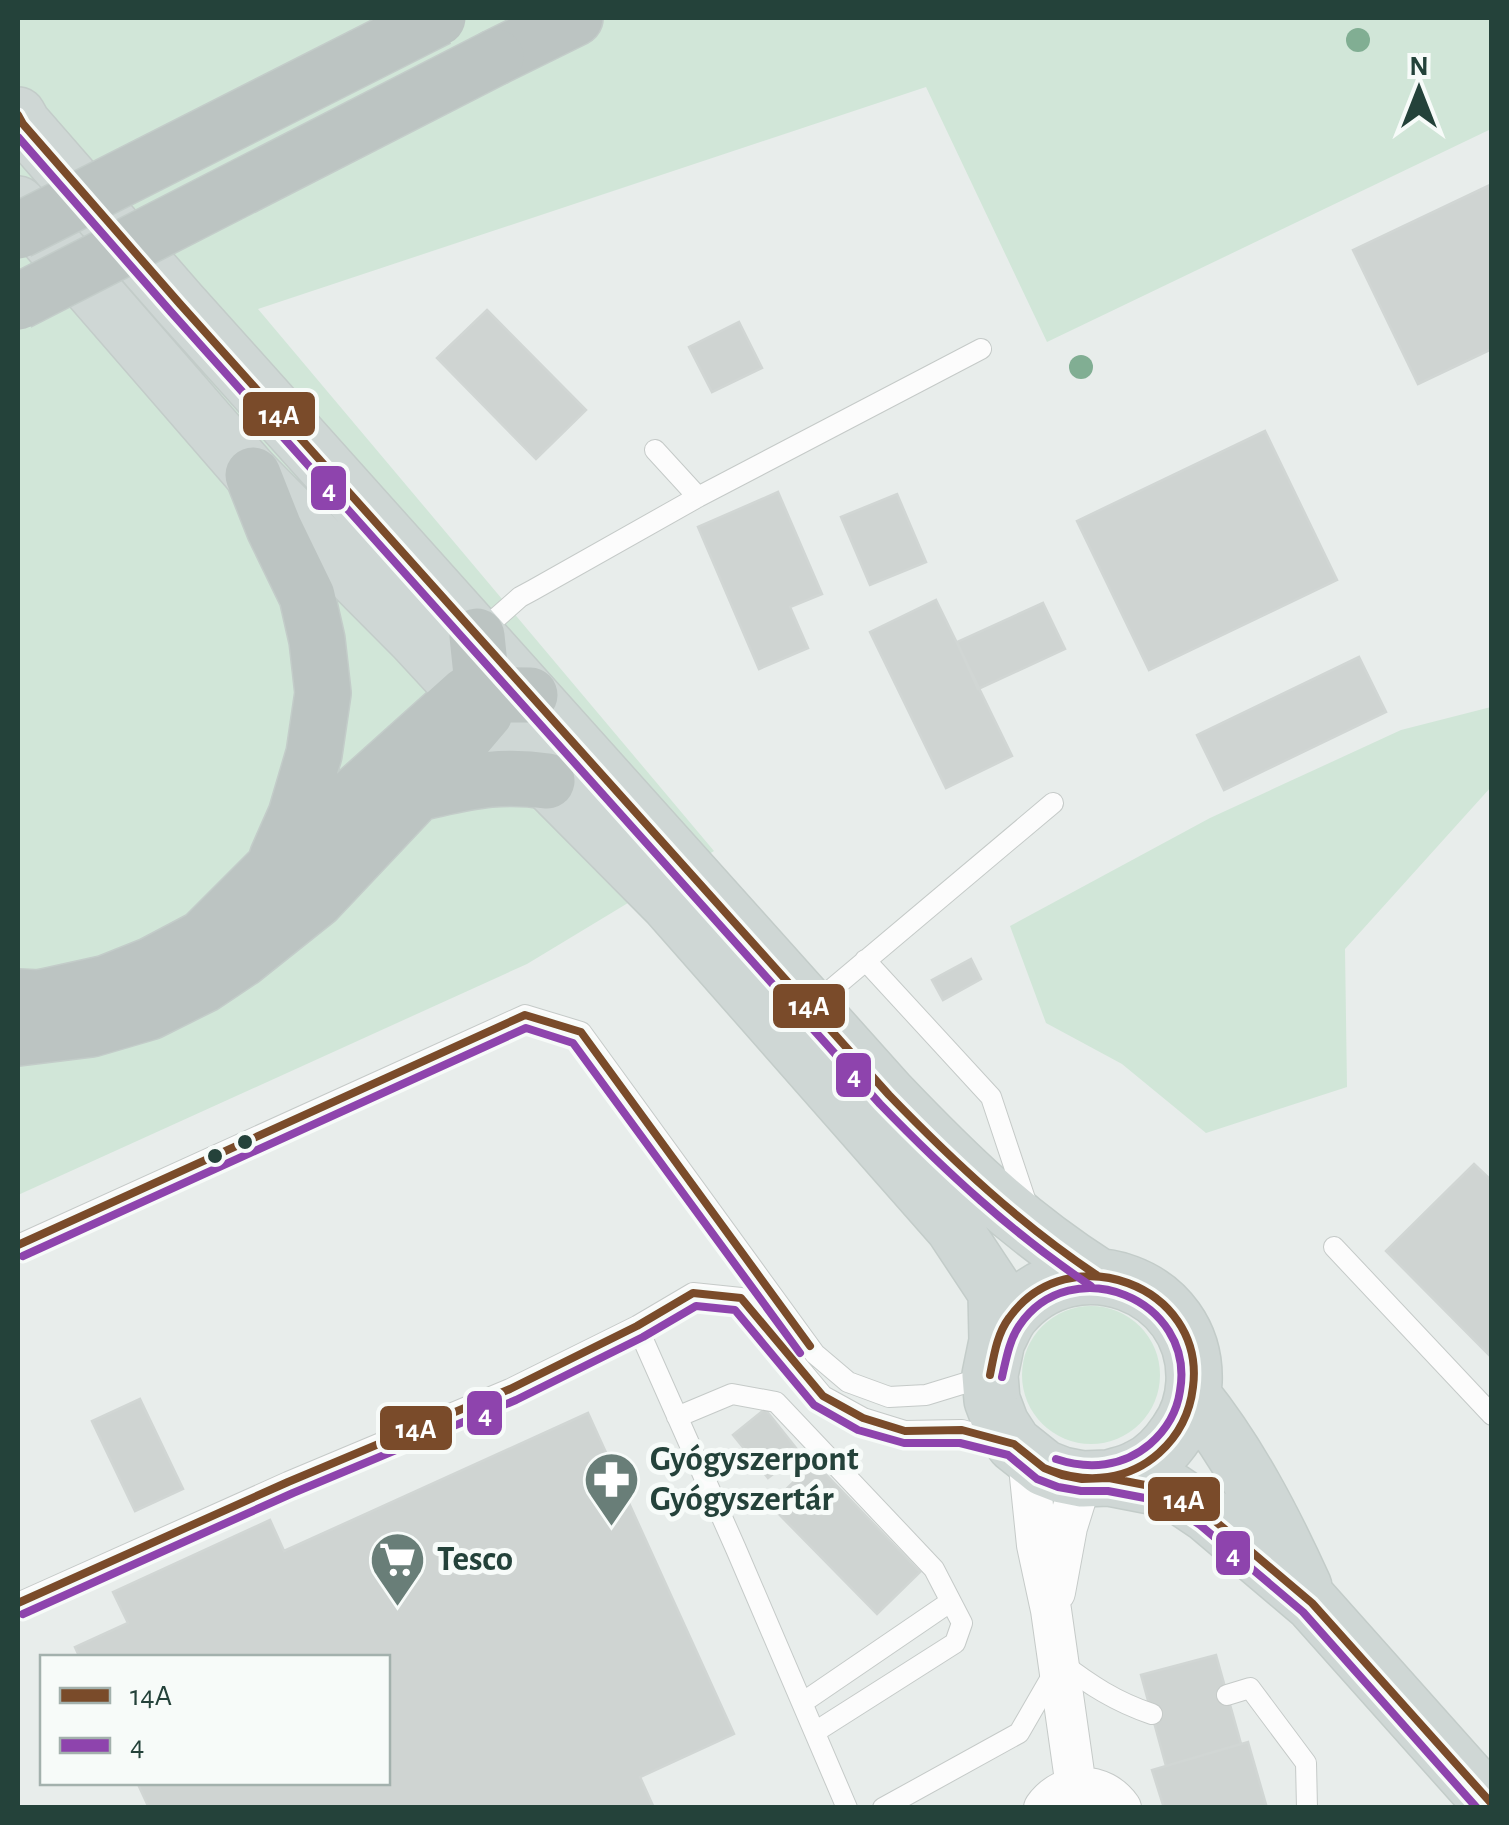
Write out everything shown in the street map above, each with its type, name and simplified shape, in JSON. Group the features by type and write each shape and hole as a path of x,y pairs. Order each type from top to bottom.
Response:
{"highway":[{"path":"18,232 438,18"},
{"path":"18,302 575,18"},
{"path":"253,475 308,596 323,693 314,754 296,815 272,870"},
{"path":"477,636 491,699"},
{"path":"18,997 39,998 108,983 202,938 272,870 491,699"},
{"path":"18,1038 91,1030 149,1012 203,985 242,959 316,900 417,793 491,699"},
{"path":"417,793 492,777 547,781"}],"main road":[{"path":"18,115 180,304 477,636"},
{"path":"18,204 253,475 415,638 491,699 796,1018 854,1112 954,1228 996,1292 992,1400 1001,1424 1021,1451 1062,1476 1171,1490 1208,1515 1312,1603 1492,1806"},
{"path":"491,699 547,781 669,904 889,1095 950,1158 1035,1234 1098,1276"},
{"path":"993,1358 1012,1314 1034,1294 1063,1280 1098,1276 1134,1283 1158,1299 1176,1318 1188,1341 1194,1368 1193,1396 1185,1422 1166,1448 1141,1468 1096,1479"},
{"path":"1193,1396 1215,1424 1281,1536 1312,1603"}],"street":[{"path":"1021,1451 1060,1662 1060,1797 1092,1787 1106,1792 1122,1808"},
{"path":"1051,1610 1066,1527 1096,1479"}],"lane":[{"path":"415,638 477,636 520,598 698,497 981,349"},
{"path":"656,450 698,497"},
{"path":"796,1018 1053,804"},
{"path":"865,960 991,1096 1035,1234"},
{"path":"18,1245 525,1015 581,1032 815,1354 848,1382 889,1397 926,1395 993,1358"},
{"path":"1334,1247 1492,1415"},
{"path":"18,1603 288,1482 510,1389 637,1326 693,1293 741,1298 823,1396 863,1418 905,1431 962,1430 1021,1451"},
{"path":"637,1326 848,1808"},
{"path":"677,1417 732,1394 776,1402 934,1570 962,1624 954,1643 815,1732"},
{"path":"802,1703 950,1602"},
{"path":"883,1808 1019,1733 1060,1662 1093,1688 1152,1714"},
{"path":"1227,1694 1250,1688 1306,1763 1307,1808"}],"green space":[{"path":"18,18 1491,18 1491,129 1047,342 926,87 258,309 714,851 527,964 18,1195"},
{"path":"1491,707 1491,787 1345,949 1347,1087 1206,1133 1122,1064 1046,1023 1010,926 1210,818 1401,730"},
{"path":"1091,1306 1118,1311 1140,1326 1155,1348 1160,1375 1155,1402 1140,1424 1118,1439 1091,1444 1064,1439 1042,1424 1027,1402 1022,1375 1027,1348 1042,1326 1064,1311"}],"building":[{"path":"1492,184 1492,349 1418,384 1353,250"},
{"path":"487,310 586,410 536,459 437,358"},
{"path":"739,322 762,368 712,392 689,347"},
{"path":"1265,431 1337,580 1149,670 1077,521"},
{"path":"778,492 822,594 790,607 808,648 759,669 698,527"},
{"path":"897,494 926,562 870,585 841,517"},
{"path":"936,600 1012,756 946,788 870,632"},
{"path":"1043,603 1065,649 978,689 957,642"},
{"path":"1359,657 1386,712 1224,790 1197,735"},
{"path":"971,959 981,979 943,1000 932,980"},
{"path":"1474,1164 1492,1181 1492,1358 1386,1251"},
{"path":"140,1399 183,1489 135,1511 92,1421"},
{"path":"765,1409 800,1453 768,1478 733,1435"},
{"name":"Tesco","path":"588,1413 734,1734 640,1777 654,1808 149,1808 138,1785 390,1785 390,1655 79,1655 75,1647 128,1623 113,1592 270,1520 284,1551"},
{"path":"814,1462 920,1572 877,1614 770,1505"},
{"path":"1216,1655 1241,1744 1166,1766 1141,1675"},
{"path":"1248,1742 1267,1808 1164,1808 1152,1770"}],"transit line":[{"name":"14A","path":"18,115 180,304 889,1095 989,1191 1098,1276"},
{"name":"4","path":"18,137 880,1104 981,1201 1091,1286"},
{"name":"14A","path":"18,1245 525,1015 581,1032 810,1346"},
{"name":"4","path":"23,1256 526,1028 573,1043 800,1353"},
{"name":"14A","path":"990,1375 999,1338 1009,1318 1034,1293 1064,1279 1097,1276 1128,1283 1156,1298 1178,1322 1191,1351 1193,1387 1186,1415 1172,1439 1147,1462 1122,1474 1094,1478 1052,1471"},
{"name":"4","path":"1002,1377 1019,1326 1042,1303 1068,1291 1097,1288 1125,1295 1150,1310 1169,1331 1180,1359 1180,1391 1161,1433 1140,1452 1117,1462 1081,1465 1056,1459"},
{"name":"14A","path":"18,1603 288,1482 510,1389 637,1326 693,1293 741,1298 823,1396 863,1418 905,1431 962,1430 1014,1444 1044,1468 1062,1475 1109,1478 1171,1490 1208,1515 1312,1603 1492,1804"},
{"name":"4","path":"23,1614 293,1493 516,1400 696,1306 735,1310 814,1405 858,1430 904,1443 960,1443 1008,1455 1037,1479 1058,1487 1166,1502 1200,1525 1303,1612 1477,1808"}],"place":[{"name":"Gyógyszerpont Gyógyszertár","path":"611,1528"},
{"name":"Tesco","path":"398,1608"}]}
